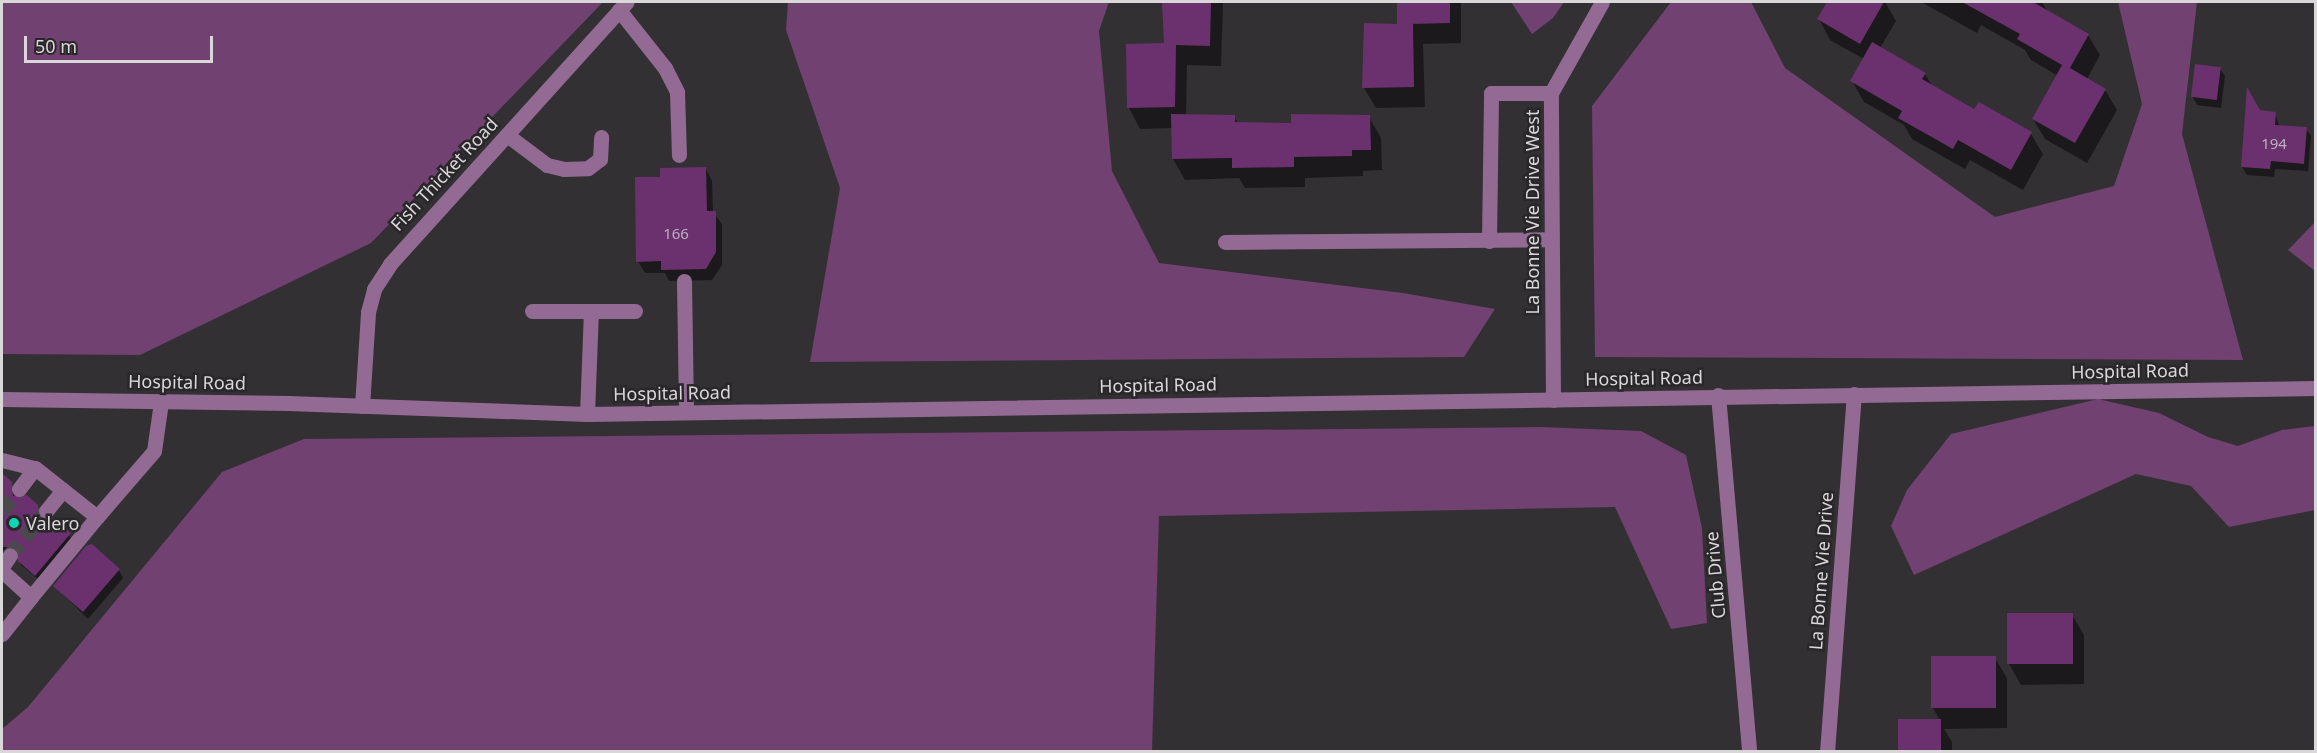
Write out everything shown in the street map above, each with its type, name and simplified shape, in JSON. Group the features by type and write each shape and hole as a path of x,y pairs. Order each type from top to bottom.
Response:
{"street":[{"name":"La Bonne Vie Drive West","path":"1553,400 1551,93 1602,2"},
{"path":"623,6 665,68 677,92 679,155"},
{"name":"Fish Thicket Road","path":"362,406 364,338 374,289 409,241 623,6"},
{"path":"1489,241 1491,93 1551,93"},
{"path":"507,135 547,165 564,169 588,168 600,159 602,137"},
{"path":"1225,242 1551,239"},
{"path":"684,281 686,412"},
{"path":"532,311 636,311"},
{"path":"587,414 591,311"},
{"name":"Hospital Road","path":"2,399 362,406 587,414 2316,388"},
{"name":"La Bonne Vie Drive","path":"1827,752 1854,394"},
{"name":"Club Drive","path":"1718,396 1749,752"},
{"path":"2,634 154,451 160,402"},
{"path":"2,460 35,468 97,517"},
{"path":"19,489 35,468"},
{"path":"46,512 63,490"},
{"path":"2,572 31,597"}],"shaded area":[{"path":"2,2 603,2 371,243 140,355 2,354"},
{"path":"788,2 1109,2 1099,31 1112,171 1159,263 1403,293 1495,309 1464,357 810,362 840,188 786,30"},
{"path":"1511,2 1564,2 1553,18 1532,34"},
{"path":"1671,2 1751,2 1785,68 1995,217 2114,186 2142,104 2118,2 2197,2 2182,134 2243,360 1595,357 1592,106"},
{"path":"2315,222 2315,271 2288,250"},
{"path":"2098,399 2159,413 2208,437 2238,446 2282,430 2315,426 2315,510 2229,527 2191,486 2136,474 1914,575 1891,526 1907,490 1951,434"},
{"path":"1541,427 1641,431 1686,455 1702,528 1707,623 1671,629 1615,507 1159,516 1152,751 2,751 2,729 28,707 222,472 304,439"}],"building":[{"path":"1162,2 1211,2 1210,46 1176,45 1175,107 1127,108 1126,44 1164,43"},
{"path":"1397,2 1450,2 1450,23 1408,24 1413,24 1414,87 1362,88 1364,23 1397,24"},
{"path":"1827,2 1884,2 1860,44 1817,19"},
{"path":"1962,2 2033,2 2089,34 2070,68 2106,89 2075,143 2032,119 2062,65 2017,39 2020,34"},
{"path":"1872,42 1926,73 1922,79 1974,109 1979,102 2032,132 2011,170 1958,140 1953,149 1898,118 1902,111 1850,81"},
{"path":"2195,64 2221,67 2217,100 2191,97"},
{"path":"2247,87 2260,110 2276,112 2275,125 2307,127 2304,164 2271,161 2270,169 2241,167"},
{"path":"1171,114 1235,115 1235,122 1291,123 1291,114 1370,115 1371,150 1352,150 1352,156 1294,157 1294,167 1232,168 1232,158 1172,159"},
{"path":"706,167 707,211 716,211 716,252 706,269 661,270 661,261 636,262 635,177 660,177 660,168"},
{"path":"2,473 12,482 13,496 27,495 38,505 39,518 53,518 71,533 35,576 18,561 16,547 2,547"},
{"path":"92,544 120,569 83,612 53,586 86,546"},
{"path":"2007,613 2073,613 2073,664 2007,664"},
{"path":"1931,656 1996,656 1996,708 1931,708"},
{"path":"1898,719 1941,719 1941,752 1898,752"}],"tunnel":[{"path":"2,511 19,489"},
{"path":"10,555 46,511"}],"place":[{"name":"Valero","path":"14,523"}]}
